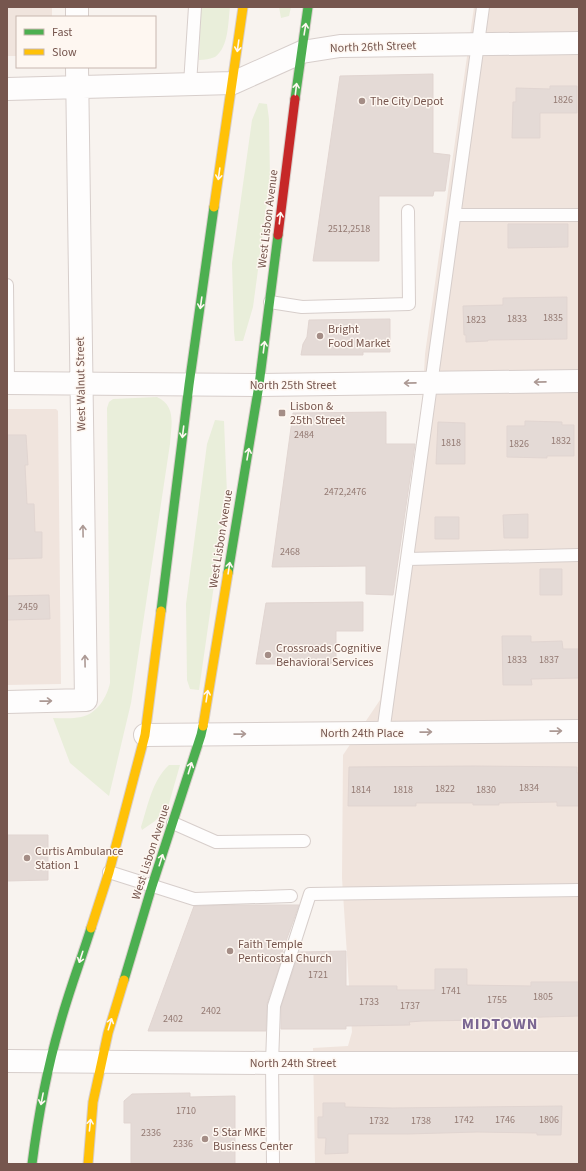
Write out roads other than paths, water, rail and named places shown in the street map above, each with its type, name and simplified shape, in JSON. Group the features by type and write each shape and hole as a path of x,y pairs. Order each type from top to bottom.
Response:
{"main road":[{"path":"32,1164 36,1132 50,1061 60,1023 109,872 145,735 189,384 243,7"},
{"name":"West Lisbon Avenue","path":"100,1062 152,886 201,735 259,385 308,7"},
{"path":"88,1164 93,1102 100,1062"}],"street":[{"name":"North 26th Street","path":"7,89 77,77 190,84 233,83 302,52 340,46 579,43"},
{"name":"West Walnut Street","path":"7,702 86,700 77,77"},
{"name":"North 25th Street","path":"8,383 259,385 579,382"},
{"name":"North 24th Place","path":"145,735 579,731"},
{"name":"North 24th Street","path":"7,1061 272,1064 579,1063"}],"lane":[{"path":"190,84 195,7"},
{"path":"383,732 483,7"},
{"path":"270,302 302,307 409,304 408,211"},
{"path":"455,215 579,215"},
{"path":"7,285 8,383"},
{"path":"408,559 579,555"},
{"path":"173,823 216,842 304,841"},
{"path":"109,872 194,899 291,896"},
{"path":"273,1164 272,1064 274,1006 310,894 579,890"}],"place":[{"name":"The City Depot","path":"362,101"},
{"name":"Bright Food Market","path":"320,336"},
{"name":"Lisbon & 25th Street","path":"282,413"},
{"name":"Crossroads Cognitive Behavioral Services","path":"268,655"},
{"name":"Curtis Ambulance Station 1","path":"27,858"},
{"name":"Faith Temple Penticostal Church","path":"230,951"},
{"name":"5 Star MKE Business Center","path":"205,1139"}],"district":[{"name":"MIDTOWN","path":"500,1024"}]}
